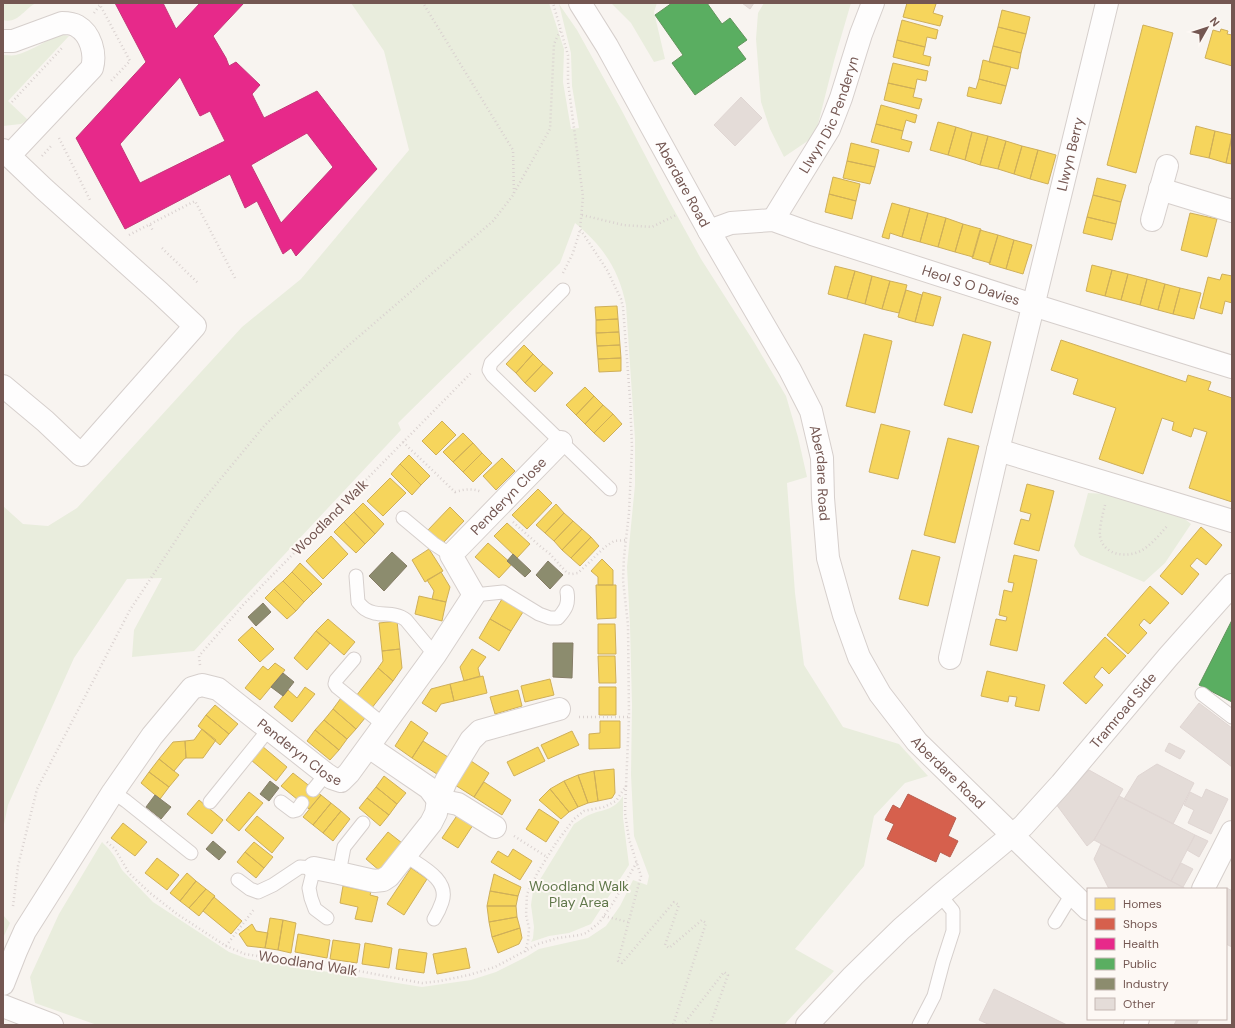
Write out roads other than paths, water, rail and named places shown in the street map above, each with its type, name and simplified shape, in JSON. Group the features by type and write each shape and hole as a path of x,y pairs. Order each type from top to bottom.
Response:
{"street":[{"name":"Aberdare Road","path":"580,3 607,46 694,205 790,370 811,411 822,458 823,498 828,558 844,615 859,657 880,694 917,742 1087,909"},
{"name":"Llwyn Dic Penderyn","path":"773,220 829,129 873,3"},
{"name":"Llwyn Berry","path":"950,658 998,450 1108,3"},
{"path":"3,41 13,41 62,23 76,25 88,37 93,51 94,60 92,68 6,153 195,326 82,455 45,421 3,386"},
{"path":"1152,220 1167,166"},
{"path":"1160,189 1232,211"},
{"name":"Heol S O Davies","path":"709,231 731,223 773,220 812,234 1232,367"},
{"name":"Penderyn Close","path":"451,555 561,442"},
{"path":"998,450 1232,521"},
{"path":"451,555 474,595"},
{"name":"Tramroad Side","path":"807,1025 859,970 901,929 1023,826 1232,585"},
{"name":"Penderyn Close","path":"113,792 152,736 183,697 192,688 202,685 218,689 269,729 320,782 332,778 341,781 369,747 435,655 474,595"},
{"path":"314,868 339,872 374,881 383,880 389,876 431,823 436,814 438,800 446,781 471,740 480,731 559,709"},
{"path":"369,747 429,788 438,800 458,804 495,827"},
{"path":"3,984 16,951 26,931 113,792"},
{"path":"1204,888 1232,832"},
{"path":"3,1006 52,1025"}],"lane":[{"path":"563,290 491,363 489,370 492,375 610,489"},
{"path":"403,518 434,544 451,555"},
{"path":"356,576 358,602 366,610 374,613 402,616 435,655"},
{"path":"474,595 503,592 539,614 550,618 558,618 564,611 569,600 567,592"},
{"path":"354,659 336,680 335,684 337,688 384,725"},
{"path":"1202,694 1232,717"},
{"path":"210,802 269,729"},
{"path":"113,792 192,853"},
{"path":"281,802 293,811 297,810 302,803"},
{"path":"339,872 344,847 363,823"},
{"path":"405,855 436,877 443,888 443,901 434,919"},
{"path":"238,880 250,889 258,892 274,885 300,867 314,868 309,888 311,898 315,909 327,918"},
{"path":"1055,922 1072,894"},
{"path":"919,1025 934,996 953,931 953,910 940,895"}],"park label":[{"name":"Woodland Walk Play Area","path":"579,894"}]}
